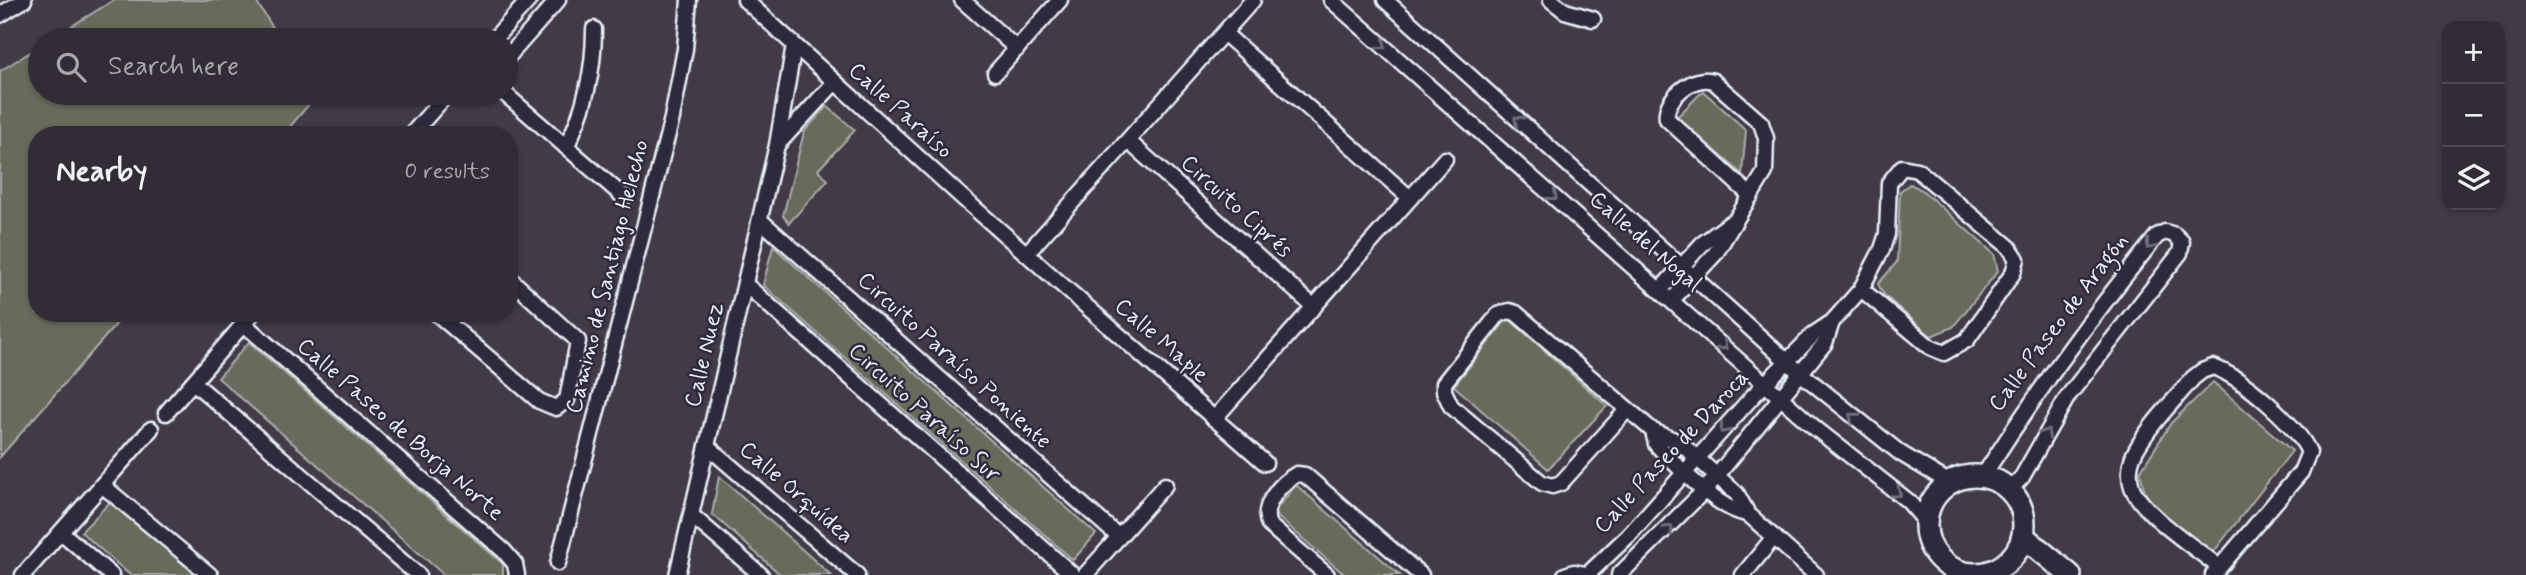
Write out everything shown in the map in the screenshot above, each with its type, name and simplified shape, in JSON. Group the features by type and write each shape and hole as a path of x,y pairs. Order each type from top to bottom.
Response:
{"street":[{"path":"0,15 24,0"},
{"path":"504,28 529,0"},
{"path":"518,45 558,0"},
{"name":"Camino de Santiago Helecho","path":"558,563 672,118 685,49 689,0"},
{"name":"Calle Paraíso","path":"745,0 1027,253"},
{"path":"962,0 1017,49"},
{"path":"995,73 1060,0"},
{"name":"Calle del Nogal","path":"1331,0 1815,428 1908,501 1926,522"},
{"name":"Calle del Nogal","path":"1385,0 1788,362 1900,453 1950,482"},
{"path":"1552,0 1565,11 1592,19"},
{"path":"1027,253 1256,1"},
{"path":"566,146 583,108 594,50 594,29"},
{"path":"1225,34 1410,198"},
{"name":"Calle Nuez","path":"677,575 777,145 794,45"},
{"path":"1672,300 1722,244 1732,222 1751,196 1765,173 1766,138 1761,123 1713,81 1703,78 1690,82 1668,107 1667,119 1751,196"},
{"name":"Calle Nuez","path":"777,145 835,82"},
{"path":"419,126 437,105"},
{"path":"518,105 624,197"},
{"name":"Circuito Ciprés","path":"1128,141 1314,307"},
{"path":"1214,419 1445,159"},
{"path":"1832,322 1861,289 1882,249 1887,234 1889,183 1902,167 1917,170 2009,247 2017,259 2017,266 1967,340 1944,354 1930,347 1861,289"},
{"name":"Circuito Paraíso Poniente","path":"760,220 1119,537"},
{"path":"1660,290 1711,235 1732,222"},
{"name":"Calle Paseo de Aragón","path":"1983,476 2043,382 2104,301 2157,236 2165,232 2175,235 2182,242 2180,253 2076,386 2022,477 2010,490"},
{"name":"Calle Maple","path":"1027,253 1265,463"},
{"name":"Circuito Paraíso Sur","path":"745,284 1073,575"},
{"path":"447,322 539,401 556,408 562,407 567,400 578,341 518,286"},
{"path":"1628,410 1561,483 1552,486 1542,483 1451,406 1444,391 1444,383 1498,315 1509,311 1523,318 1653,431 1679,442 1698,458 1737,494 1748,514 1816,575"},
{"name":"Calle Paseo de Borja Norte","path":"166,413 246,322"},
{"name":"Calle Paseo de Borja Norte","path":"252,322 504,551 515,565 517,575"},
{"name":"Calle Paseo de Daroca","path":"1589,575 1814,334 1832,322"},
{"name":"Calle Paseo de Daroca","path":"1619,575 1658,539 1717,476 1825,343 1832,322"},
{"path":"2213,367 2234,377 2297,431 2309,452 2301,472 2216,571 2149,509 2133,489 2130,476 2136,449 2148,433 2193,378 2202,370 2213,367"},
{"path":"193,382 418,575"},
{"path":"23,575 151,429"},
{"path":"1653,431 1656,444 1725,507 1748,514"},
{"name":"Calle Orquídea","path":"707,446 857,575"},
{"path":"1327,575 1269,525 1265,516 1265,507 1291,477 1305,475 1421,575"},
{"path":"1930,575 1934,551 1926,522 1930,506 1950,482 1966,476 1983,476 2010,490 2019,503 2024,519 2023,536 2017,551 2006,563 1986,574 1958,571 1934,551"},
{"path":"102,485 210,575"},
{"path":"1086,575 1165,485"},
{"path":"691,515 761,575"},
{"path":"61,532 111,575"},
{"path":"2023,536 2070,575"},
{"path":"1743,575 1774,537"},
{"path":"1566,575 1574,572 1589,575"}],"green space":[{"path":"114,0 255,0 273,28 68,28"},
{"path":"28,54 28,105 308,105 291,126 28,126 28,322 118,322 0,457 0,71"},
{"path":"1703,91 1746,130 1742,174 1677,117"},
{"path":"827,106 855,130 818,170 828,180 789,223 783,216 804,132"},
{"path":"1910,184 1922,190 1994,254 1998,271 1953,327 1931,336 1884,295 1878,284 1897,262 1900,191"},
{"path":"773,246 1096,534 1073,560 763,285"},
{"path":"1508,318 1607,406 1548,469 1454,386"},
{"path":"249,342 503,564 503,575 444,575 218,378"},
{"path":"2213,382 2292,451 2212,554 2147,500 2140,472 2171,423"},
{"path":"719,476 831,575 781,575 712,514"},
{"path":"1296,485 1400,575 1345,575 1273,513"},
{"path":"113,499 202,575 130,575 81,532"}]}
